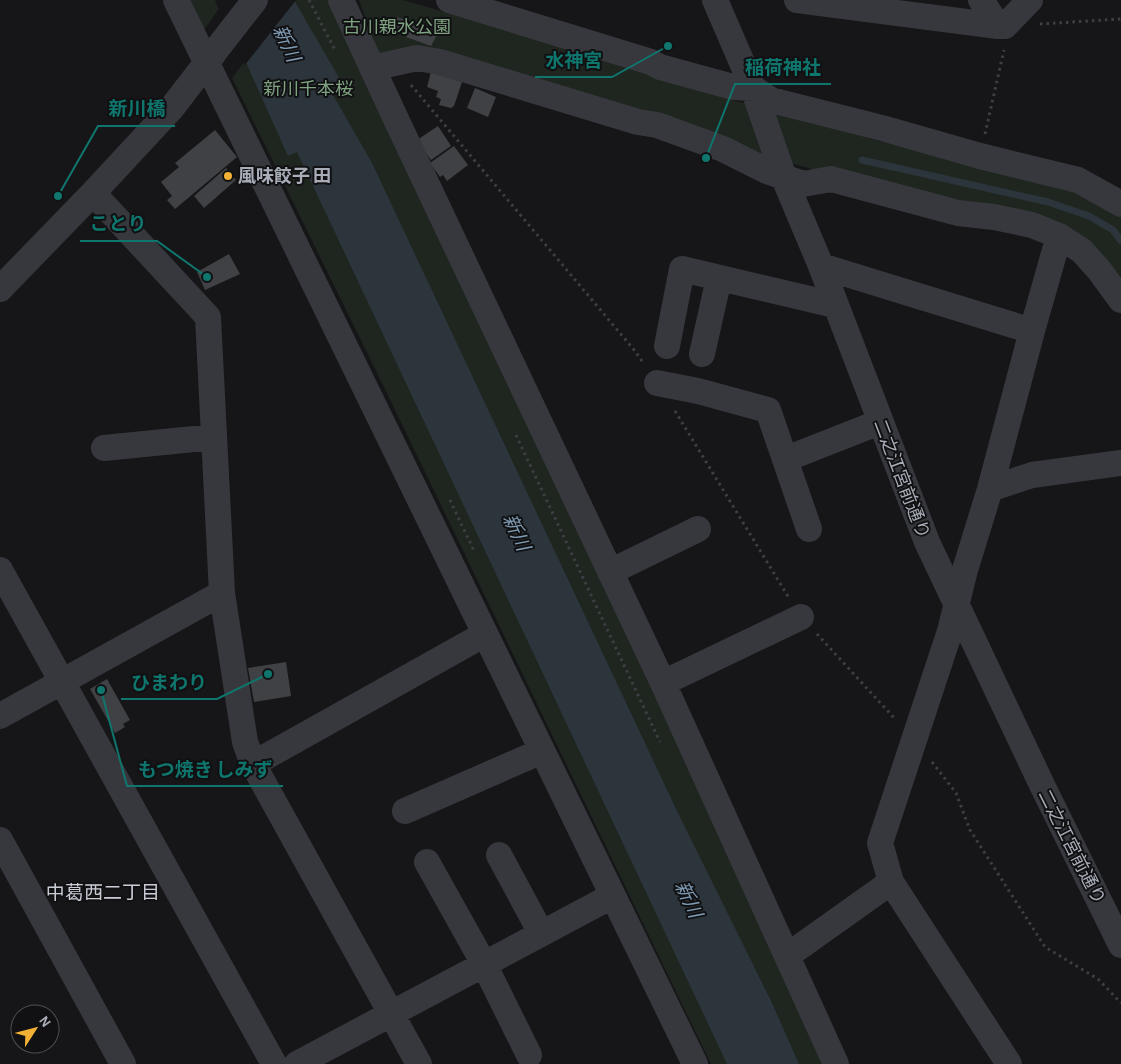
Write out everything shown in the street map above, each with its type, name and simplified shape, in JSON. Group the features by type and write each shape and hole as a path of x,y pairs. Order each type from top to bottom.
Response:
{"street":[{"path":"176,0 211,57 485,634 695,1064"},
{"path":"0,289 93,193 170,109 255,0"},
{"path":"342,0 372,68 663,683 836,1064"},
{"path":"449,0 651,62 660,67 733,87 753,88 771,100 1078,180 1121,204"},
{"name":"二之江宮前通り","path":"716,0 753,88 784,178 821,266 926,542 1121,945"},
{"path":"798,0 1002,26"},
{"path":"980,0 1002,26"},
{"path":"1002,26 1030,0"},
{"path":"372,68 417,58 440,62 638,122 656,125 723,149 768,171 803,184 831,179 958,213 994,217 1032,225 1060,236 1082,251 1121,300"},
{"path":"93,193 208,317 222,593 244,742 253,764 419,1064"},
{"path":"1009,1064 891,882 880,843 950,630 964,570 990,489 1060,236"},
{"path":"821,266 1032,332"},
{"path":"667,346 682,269 835,305"},
{"path":"702,354 719,278"},
{"path":"657,383 698,390 768,410 810,529"},
{"path":"786,459 880,422"},
{"path":"104,448 214,437"},
{"path":"990,489 1032,475 1121,463"},
{"path":"610,572 698,529"},
{"path":"0,570 274,1064"},
{"path":"0,716 222,593"},
{"path":"663,683 801,617"},
{"path":"253,764 485,634"},
{"path":"404,811 542,751"},
{"path":"0,840 123,1064"},
{"path":"499,855 541,933"},
{"path":"427,862 484,964 529,1055"},
{"path":"787,956 891,882"},
{"path":"297,1064 612,896"}],"path":[{"path":"980,156 1003,57 1002,26 1121,19"},
{"path":"372,68 406,78 635,351 657,383 801,617 915,740 956,793 970,830 1045,947 1098,979 1121,1002"}],"green space":[{"path":"187,0 225,0 202,33"},
{"name":"新川千本桜","path":"291,0 337,0 829,1064 711,1064 384,387 232,78"},
{"name":"古川親水公園","path":"359,0 403,0 649,71 651,76 735,101 782,111 878,141 978,161 1073,190 1110,208 1121,217 1121,290 1077,239 380,58"}],"water":[{"name":"新川","path":"218,0 294,0 341,81 329,88 372,163 677,811 772,1003 799,1064 727,1064 297,152 288,156"}],"pier":[{"path":"296,0 245,65 215,1"}],"building":[{"path":"396,17 406,20 402,34 392,30"},
{"path":"412,24 438,33 431,46 406,37"},
{"path":"431,72 462,82 454,106 451,108 439,105 441,99 436,97 438,91 427,87"},
{"path":"475,88 496,97 488,117 467,108"},
{"path":"438,126 451,146 431,160 417,140"},
{"path":"215,130 237,157 175,209 167,200 172,196 161,182 179,167 175,163"},
{"path":"454,146 468,165 447,181 443,175 440,177 430,163"},
{"path":"226,168 236,180 204,208 194,196"},
{"path":"229,254 240,274 205,290 197,272"},
{"path":"286,662 291,696 254,702 248,668"},
{"path":"107,679 130,720 123,724 125,727 115,733 90,689"}],"waterway":[{"path":"862,160 1048,202 1089,216 1113,230 1121,241"}],"place":[{"name":"水神宮","path":"668,46"},
{"name":"稲荷神社","path":"706,158"},
{"name":"風味餃子 田","path":"228,176"},
{"name":"新川橋","path":"58,196"},
{"name":"ことり","path":"207,277"},
{"name":"ひまわり","path":"268,674"},
{"name":"もつ焼き しみず","path":"101,690"}],"district":[{"name":"中葛西二丁目","path":"103,892"}]}
